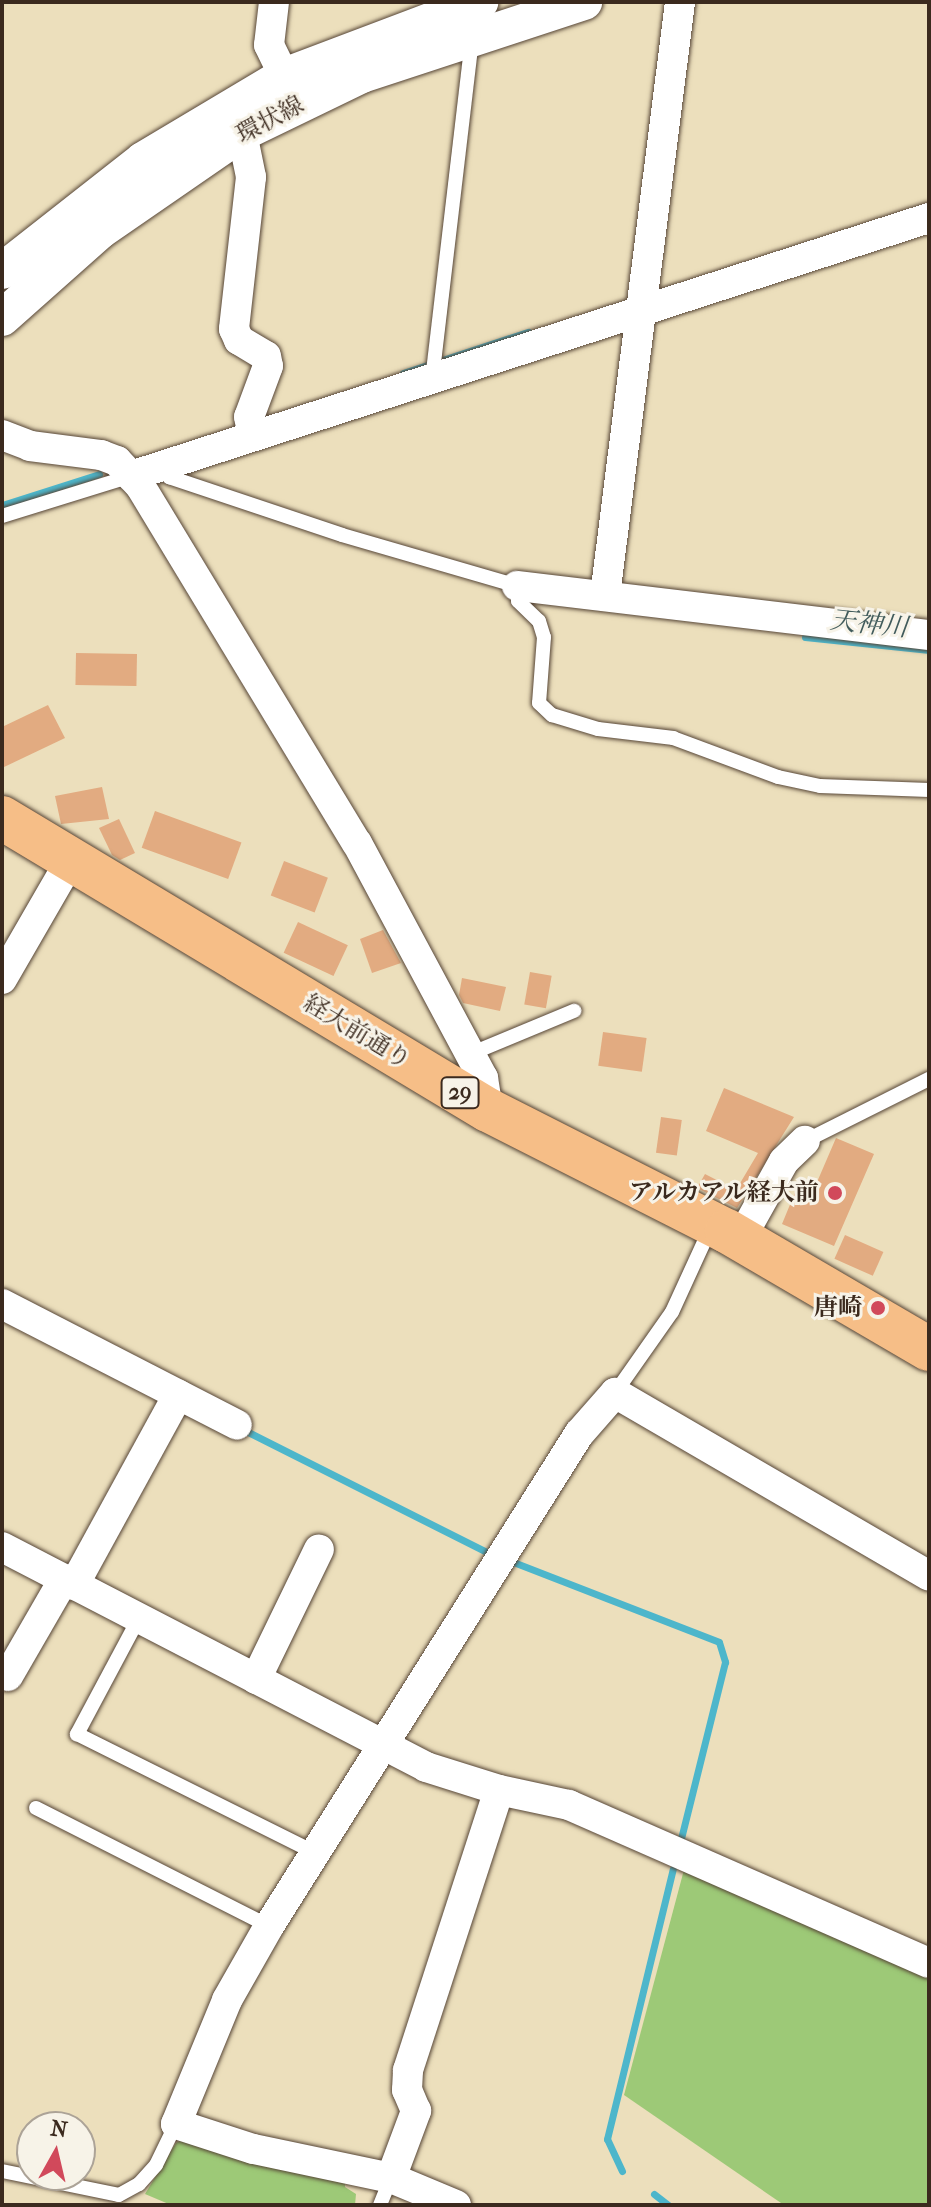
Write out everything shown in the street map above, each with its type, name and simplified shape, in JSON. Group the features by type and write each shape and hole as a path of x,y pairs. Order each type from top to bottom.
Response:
{"main road":[{"name":"経大前通り","path":"2,818 488,1110 727,1231 929,1349"}],"street":[{"path":"274,2 269,45 284,76"},
{"name":"環状線","path":"2,271 143,160 284,76 476,19 584,2"},
{"path":"605,596 680,2"},
{"name":"環状線","path":"2,318 100,231 242,133 476,19"},
{"path":"242,133 251,177 234,329 239,340 266,356 268,366 249,417 253,436"},
{"path":"131,476 929,218"},
{"path":"2,435 30,446 101,455 131,476 357,843 470,1054 487,1090 488,1110"},
{"path":"517,586 929,635"},
{"path":"5,967 70,861"},
{"path":"727,1231 784,1161 805,1141"},
{"path":"2,1304 237,1425"},
{"path":"456,2205 385,2191 176,2124 227,2000 269,1926 385,1748 579,1434 615,1393 929,1576"},
{"path":"5,1674 69,1582 178,1395"},
{"path":"2,1547 385,1748 499,1790 569,1805 929,1963"},
{"path":"256,1679 319,1549"},
{"path":"385,2191 416,2111 407,2090 408,2070 499,1790"}],"lane":[{"path":"432,380 476,19"},
{"path":"163,466 169,477 342,535 517,586 518,601 539,621 544,637 539,703 552,715 598,729 673,738 778,777 820,786 929,790"},
{"path":"2,516 131,476"},
{"path":"470,1054 574,1011"},
{"path":"805,1141 929,1079"},
{"path":"615,1393 727,1231"},
{"path":"139,1618 77,1734 316,1853"},
{"path":"36,1808 269,1926"},
{"path":"2,2171 119,2195 139,2184 156,2165 176,2124"}],"green space":[{"path":"685,1866 929,1974 929,2205 784,2205 624,2095"},
{"path":"190,2136 345,2177 345,2187 356,2194 355,2205 171,2205 145,2194 176,2143"}],"building":[{"path":"76,653 137,654 136,686 75,685"},
{"path":"48,705 65,738 2,768 2,727"},
{"path":"102,787 109,819 61,824 55,796"},
{"path":"155,811 241,842 228,879 142,848"},
{"path":"119,819 135,853 120,860 112,855 99,828"},
{"path":"284,861 328,878 315,912 271,896"},
{"path":"298,922 348,945 333,976 284,953"},
{"path":"383,930 401,963 372,973 360,939"},
{"path":"530,972 552,976 546,1008 524,1004"},
{"path":"462,978 506,987 500,1011 463,1003 459,995"},
{"path":"603,1032 647,1038 642,1072 598,1066"},
{"path":"724,1088 794,1117 737,1208 697,1188 705,1174 736,1190 758,1153 706,1131"},
{"path":"661,1117 682,1120 677,1156 656,1153"},
{"name":"アルカアル経大前","path":"836,1138 874,1154 834,1246 782,1224 796,1190 811,1196"},
{"path":"845,1235 883,1252 873,1276 834,1259"}],"waterway":[{"path":"403,373 528,332"},
{"path":"2,505 99,474"},
{"name":"天神川","path":"805,637 929,650"},
{"path":"244,1430 492,1555"},
{"path":"508,1560 719,1642 725,1662 680,1842"},
{"path":"622,2171 607,2139 673,1869"},
{"path":"654,2194 668,2205"}],"place":[{"name":"アルカアル経大前","path":"835,1193"},
{"name":"唐崎","path":"878,1308"}]}
